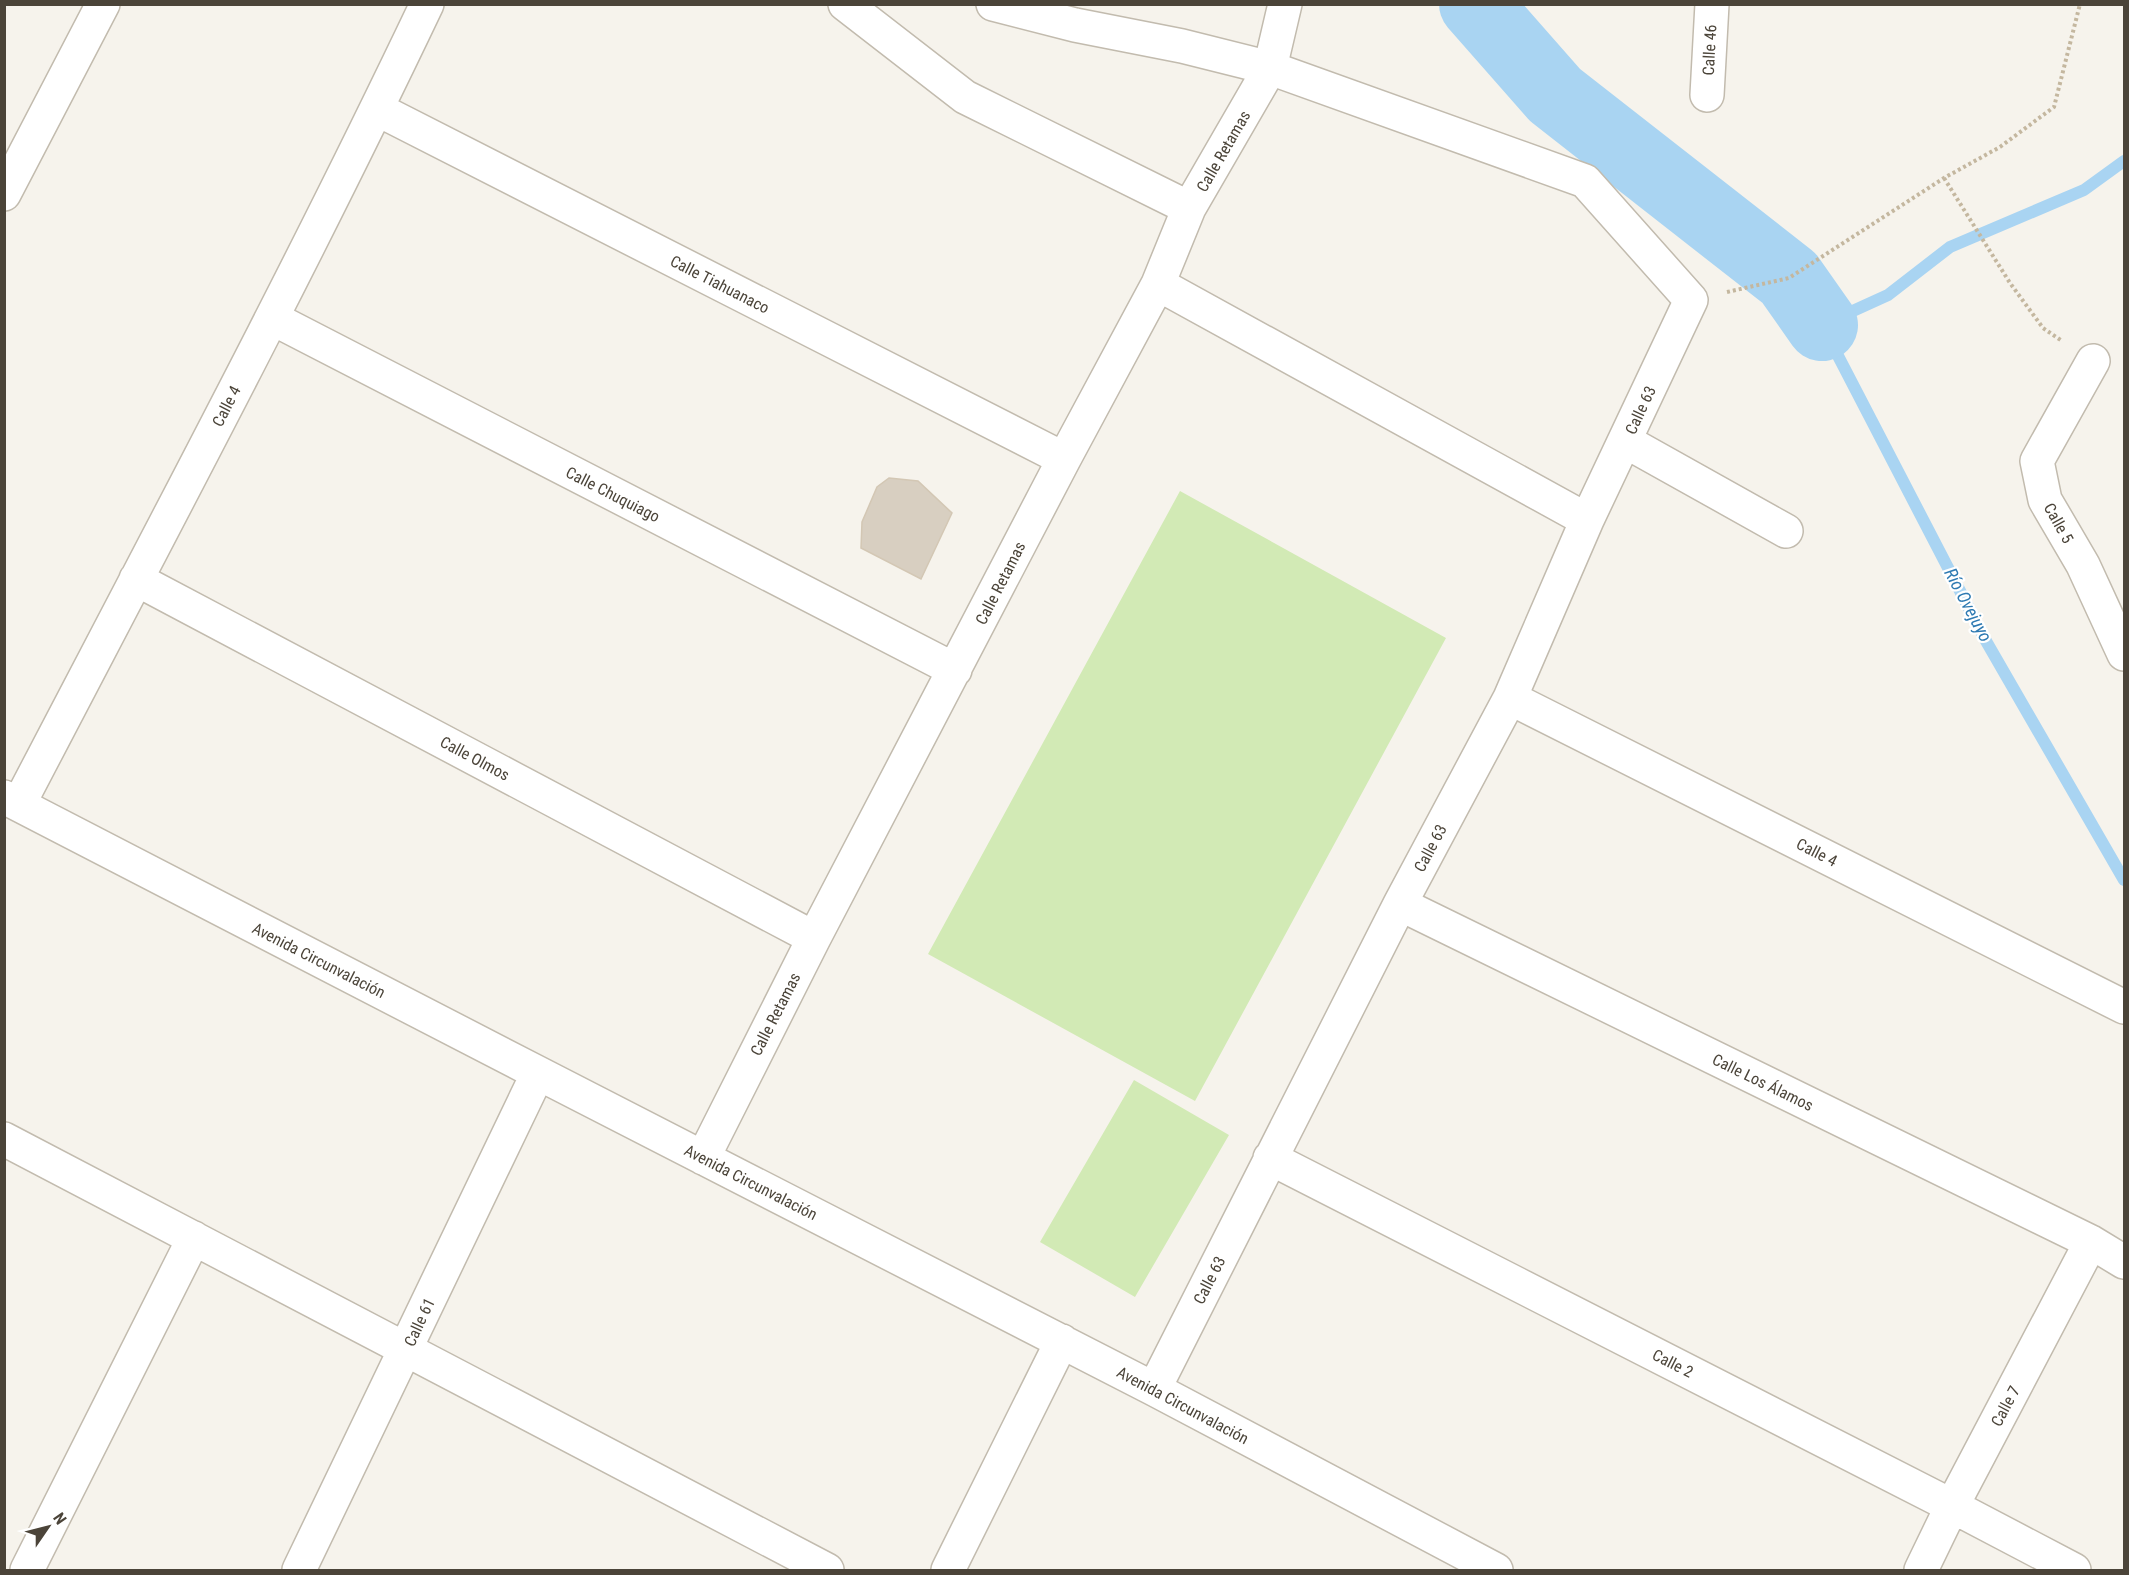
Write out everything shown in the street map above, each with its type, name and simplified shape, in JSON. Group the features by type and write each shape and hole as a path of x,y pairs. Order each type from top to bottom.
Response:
{"street":[{"path":"4,194 103,4"},
{"name":"Calle 4","path":"12,801 136,579 272,318 427,4"},
{"path":"845,4 965,97 1189,208"},
{"path":"993,4 1075,25 1182,46 1270,68 1585,181 1692,300"},
{"name":"Calle Retamas","path":"703,1158 814,938 1158,284 1189,208 1270,68 1285,4"},
{"name":"Calle 46","path":"1707,95 1712,4"},
{"name":"Calle Tiahuanaco","path":"377,109 1064,459"},
{"path":"1158,284 1587,520"},
{"name":"Calle 63","path":"1154,1389 1400,904 1510,698 1587,520 1692,300"},
{"name":"Calle Chuquiago","path":"272,318 955,670"},
{"name":"Calle 5","path":"2093,361 2037,461 2045,500 2083,565 2124,654"},
{"path":"1624,441 1786,531"},
{"name":"Calle Olmos","path":"136,579 814,938"},
{"name":"Calle 4","path":"1510,698 2124,1007"},
{"name":"Avenida Circunvalación","path":"12,801 1062,1341 1496,1570"},
{"name":"Calle Los Álamos","path":"1400,904 2091,1242 2124,1262"},
{"name":"Calle 61","path":"299,1570 538,1073"},
{"path":"4,1139 827,1570"},
{"name":"Calle 2","path":"1270,1158 2074,1570"},
{"path":"27,1570 194,1238"},
{"name":"Calle 7","path":"1922,1570 1952,1506 2091,1242"},
{"path":"948,1570 1062,1341"}],"path":[{"path":"1692,300 1789,278 1944,178 2000,147 2054,107 2080,4"},
{"path":"1944,178 2010,283"}],"green space":[{"path":"1180,491 1446,638 1195,1101 928,954"},
{"path":"1134,1080 1229,1135 1135,1297 1040,1242"}],"building":[{"path":"889,478 918,481 952,513 921,579 861,548 862,522 877,487"}],"waterway":[{"path":"1475,4 1555,95 1789,278 1822,325"},
{"name":"Río Ovejuyo","path":"2124,161 2084,190 1950,247 1888,295 1822,325 1986,641 2124,880"}]}
